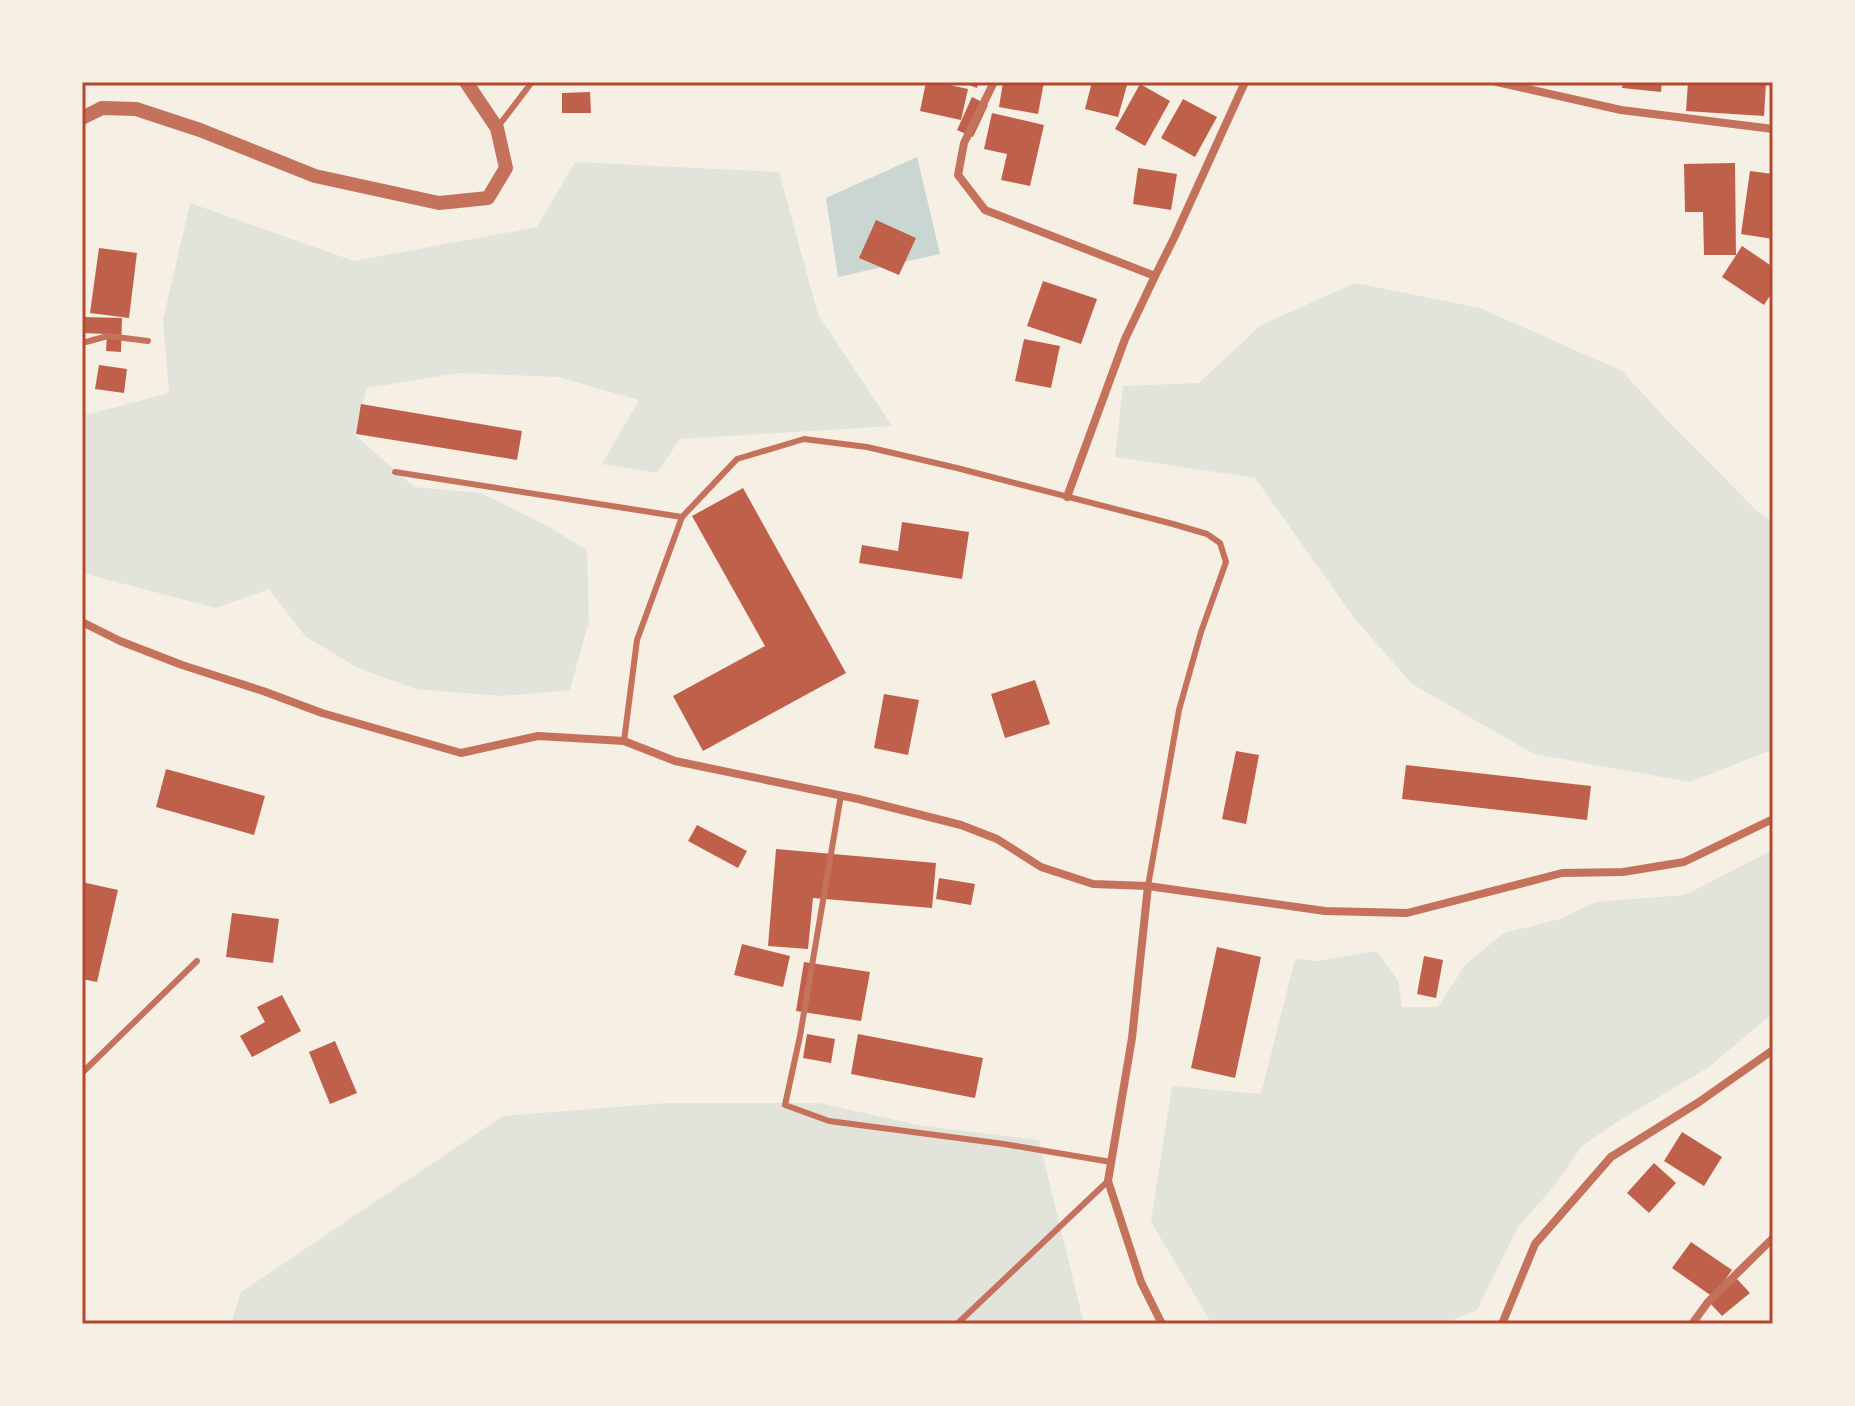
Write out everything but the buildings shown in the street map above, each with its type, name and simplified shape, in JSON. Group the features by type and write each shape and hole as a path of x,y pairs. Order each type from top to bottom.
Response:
{"street":[{"path":"82,118 102,108 136,109 200,130 315,176 439,203 488,198 506,168 497,128 466,82"},
{"path":"994,82 964,143 958,175 985,210 1155,276"},
{"path":"1067,497 1125,339 1245,82"},
{"path":"1497,82 1621,110 1773,129"},
{"path":"82,622 182,665 322,713 461,753 538,736 624,741 675,761 841,795 961,825 997,839 1041,867 1093,884 1148,886 1325,911 1407,913 1562,873 1623,872 1684,862 1773,819"},
{"path":"1148,886 1132,1038 1108,1181 1141,1282 1162,1324"},
{"path":"1502,1324 1535,1244 1611,1157 1699,1102 1773,1050"},
{"path":"1692,1324 1708,1302 1773,1238"}],"lane":[{"path":"497,128 532,82"},
{"path":"82,343 108,336 148,341"},
{"path":"624,741 637,640 682,517 737,459 804,439 867,447 1207,534 1220,543 1226,562 1201,632 1179,710 1148,886"},
{"path":"395,472 682,517"},
{"path":"841,795 800,1036 785,1105 829,1121 1004,1144 1111,1162"},
{"path":"82,1073 197,961"},
{"path":"957,1324 1108,1181"}],"shaded area":[{"path":"917,157 940,254 838,277 826,198"},
{"path":"575,162 779,172 818,314 892,426 680,439 657,473 602,464 639,400 558,377 459,373 367,388 355,435 414,487 481,493 587,550 589,621 570,690 502,696 416,689 358,668 305,636 269,589 216,608 82,573 82,416 169,393 163,320 190,203 354,261 537,227"},
{"path":"1355,283 1480,308 1622,371 1756,510 1773,522 1771,750 1690,782 1534,754 1412,684 1355,619 1255,478 1115,457 1123,386 1199,383 1261,325"},
{"path":"1773,850 1773,1013 1709,1067 1582,1146 1555,1185 1518,1227 1477,1310 1443,1324 1212,1324 1151,1222 1172,1086 1261,1094 1295,959 1318,961 1376,951 1398,980 1402,1007 1438,1007 1465,965 1504,933 1560,919 1595,902 1685,895"},
{"path":"668,1103 819,1103 917,1125 1039,1140 1084,1324 231,1324 241,1292 503,1116"}]}
